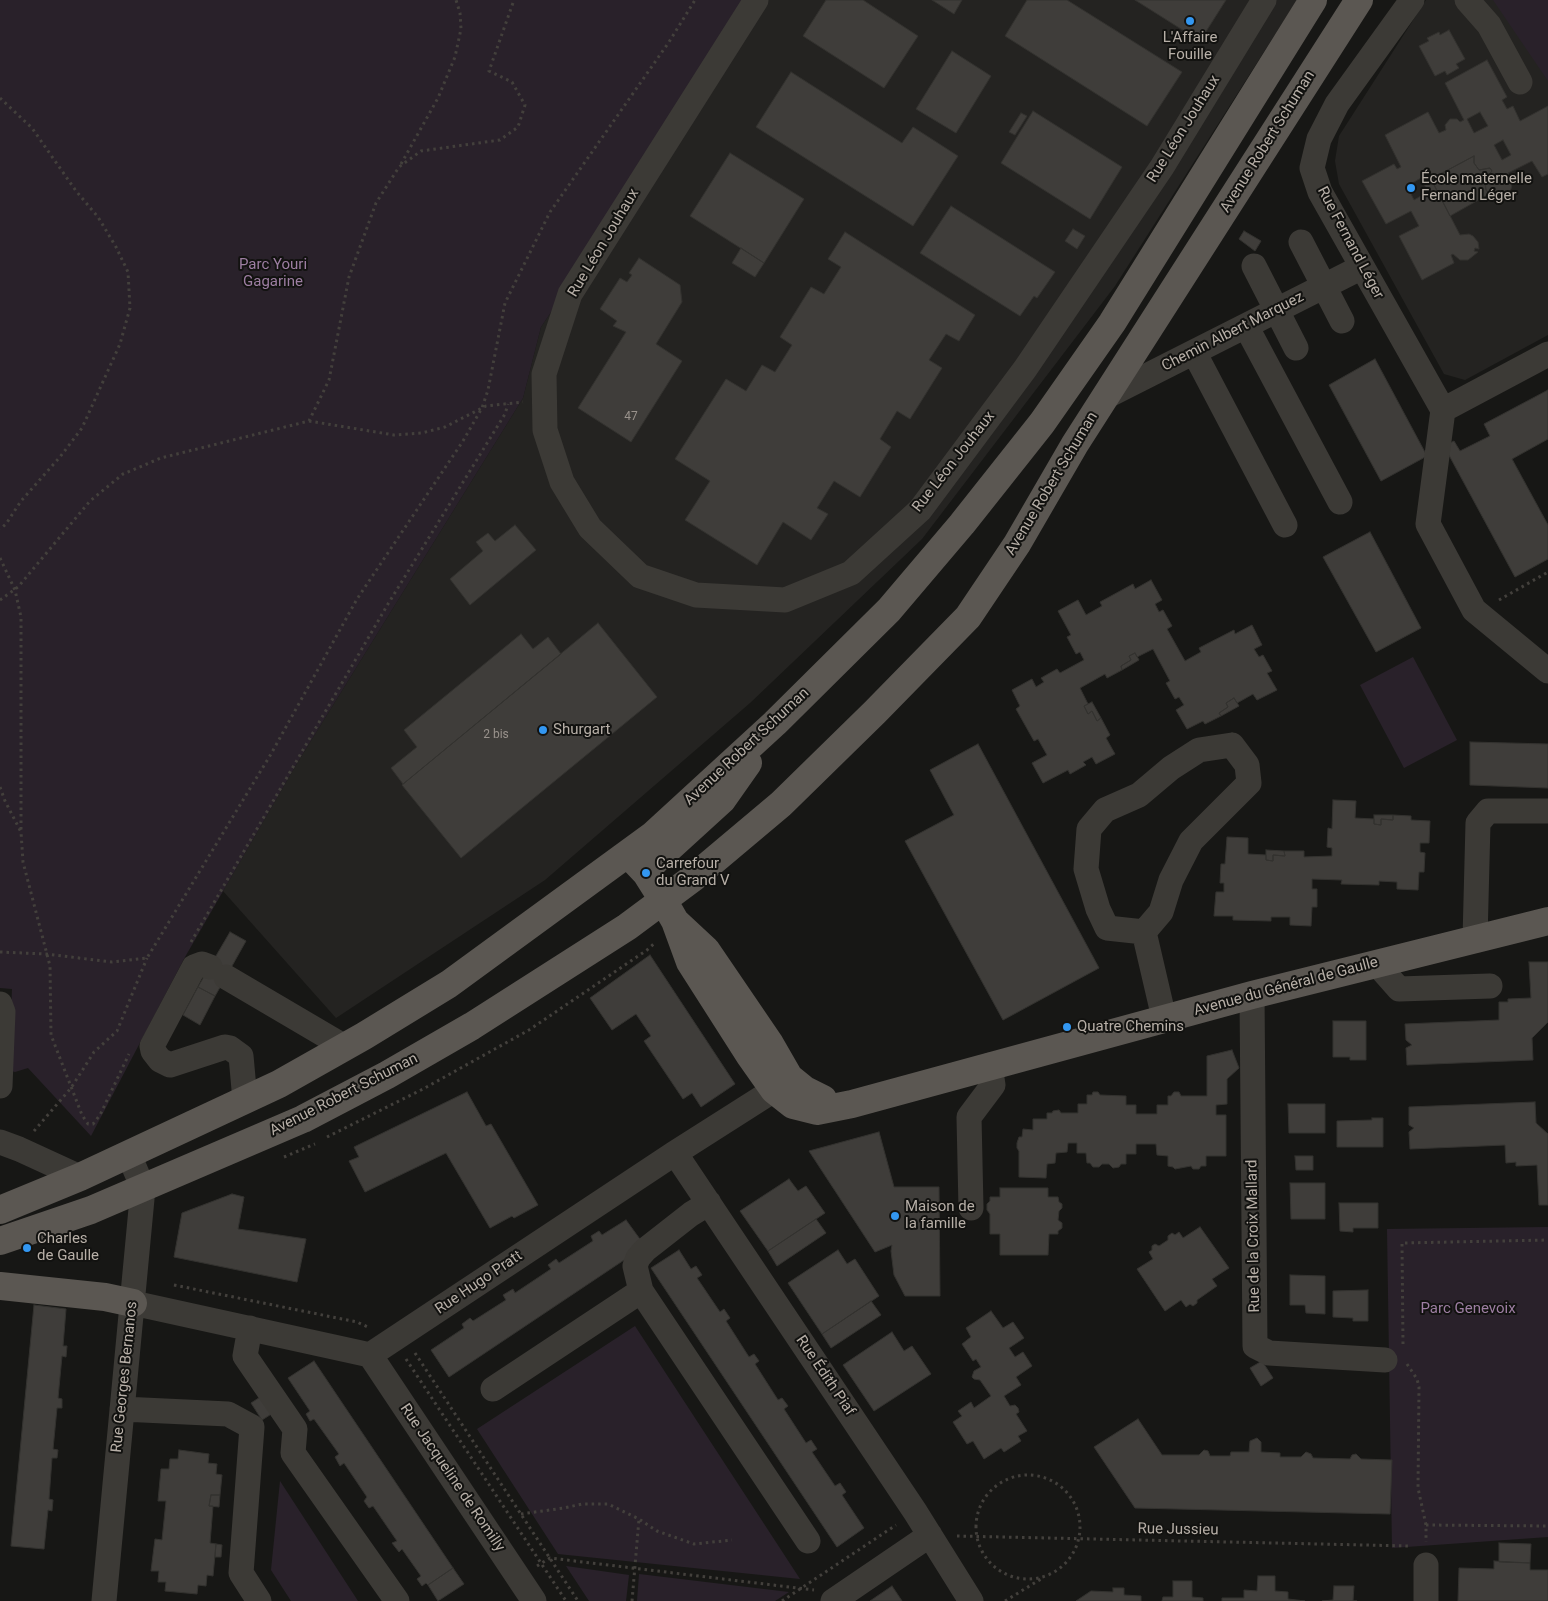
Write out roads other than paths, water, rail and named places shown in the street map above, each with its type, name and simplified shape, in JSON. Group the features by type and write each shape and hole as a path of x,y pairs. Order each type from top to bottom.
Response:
{"main road":[{"name":"Avenue Robert Schuman","path":"637,864 654,862 722,800 775,723 889,610 962,524 1042,423 1122,306 1313,0"},
{"name":"Avenue Robert Schuman","path":"0,1241 91,1210 303,1119 387,1075 480,1021 627,927 669,911 693,878 782,804 968,617 1017,544 1075,444 1359,0"},
{"path":"0,1210 129,1155 279,1084 345,1047 449,984 637,864 669,911"},
{"name":"Avenue du Général de Gaulle","path":"669,911 690,962 750,1056 781,1083 793,1105 817,1110 852,1104 1164,1018 1548,921"},
{"path":"0,1286 133,1302"}],"street":[{"name":"Rue Léon Jouhaux","path":"756,0 570,294 544,374 545,430 562,482 590,528 640,576 696,595 785,600 851,573 920,510 1025,369 1162,167 1264,0"},
{"name":"Rue Fernand Léger","path":"1412,0 1338,104 1319,139 1312,168 1320,192 1443,410"},
{"path":"1467,0 1489,25 1520,82"},
{"path":"1301,242 1342,321"},
{"path":"1254,266 1296,348"},
{"name":"Chemin Albert Marquez","path":"1105,397 1362,267"},
{"path":"1246,326 1340,502"},
{"path":"1194,352 1285,525"},
{"path":"1548,354 1443,410 1428,524 1475,611 1548,671"},
{"path":"1232,745 1247,765 1249,784 1191,840 1170,880 1161,912 1144,932 1107,928 1098,908 1086,869 1089,829 1105,810 1139,795 1171,768 1199,750 1232,745"},
{"path":"1475,939 1478,823 1488,812 1548,811"},
{"path":"1144,932 1164,1018"},
{"path":"1376,963 1400,989 1490,986"},
{"path":"246,1100 242,1056 230,1048 225,1047 170,1065 160,1060 153,1051 152,1046 194,967 202,964 218,972 345,1047"},
{"name":"Rue de la Croix Mallard","path":"1252,995 1255,1346 1270,1353 1397,1356"},
{"path":"0,1004 3,1012 0,1086"},
{"path":"971,1208 969,1117 993,1085 990,1065"},
{"name":"Rue Hugo Pratt","path":"370,1355 781,1083"},
{"path":"10,1146 80,1177"},
{"name":"Rue Édith Piaf","path":"675,1153 916,1513 971,1601"},
{"name":"Rue Georges Bernanos","path":"104,1601 143,1188 129,1155"},
{"path":"709,1203 691,1214 638,1258 635,1266 640,1291 808,1541"},
{"path":"493,1389 640,1291"},
{"path":"133,1302 370,1355"},
{"path":"250,1328 245,1356 295,1429 293,1453 397,1601"},
{"name":"Rue Jacqueline de Romilly","path":"370,1355 534,1601"},
{"path":"122,1409 228,1414 252,1427 241,1573 259,1601"},
{"path":"838,1597 930,1535"},
{"path":"1426,1556 1426,1601"}],"place":[{"name":"L'Affaire Fouille","path":"1190,21"},
{"name":"École maternelle Fernand Léger","path":"1411,188"},
{"name":"Shurgart","path":"543,730"},
{"name":"Carrefour du Grand V","path":"646,873"},
{"name":"Quatre Chemins","path":"1067,1027"},
{"name":"Maison de la famille","path":"895,1216"},
{"name":"Charles de Gaulle","path":"27,1248"}],"park label":[{"name":"Parc Youri Gagarine","path":"273,274"},
{"name":"Parc Genevoix","path":"1468,1309"}]}
